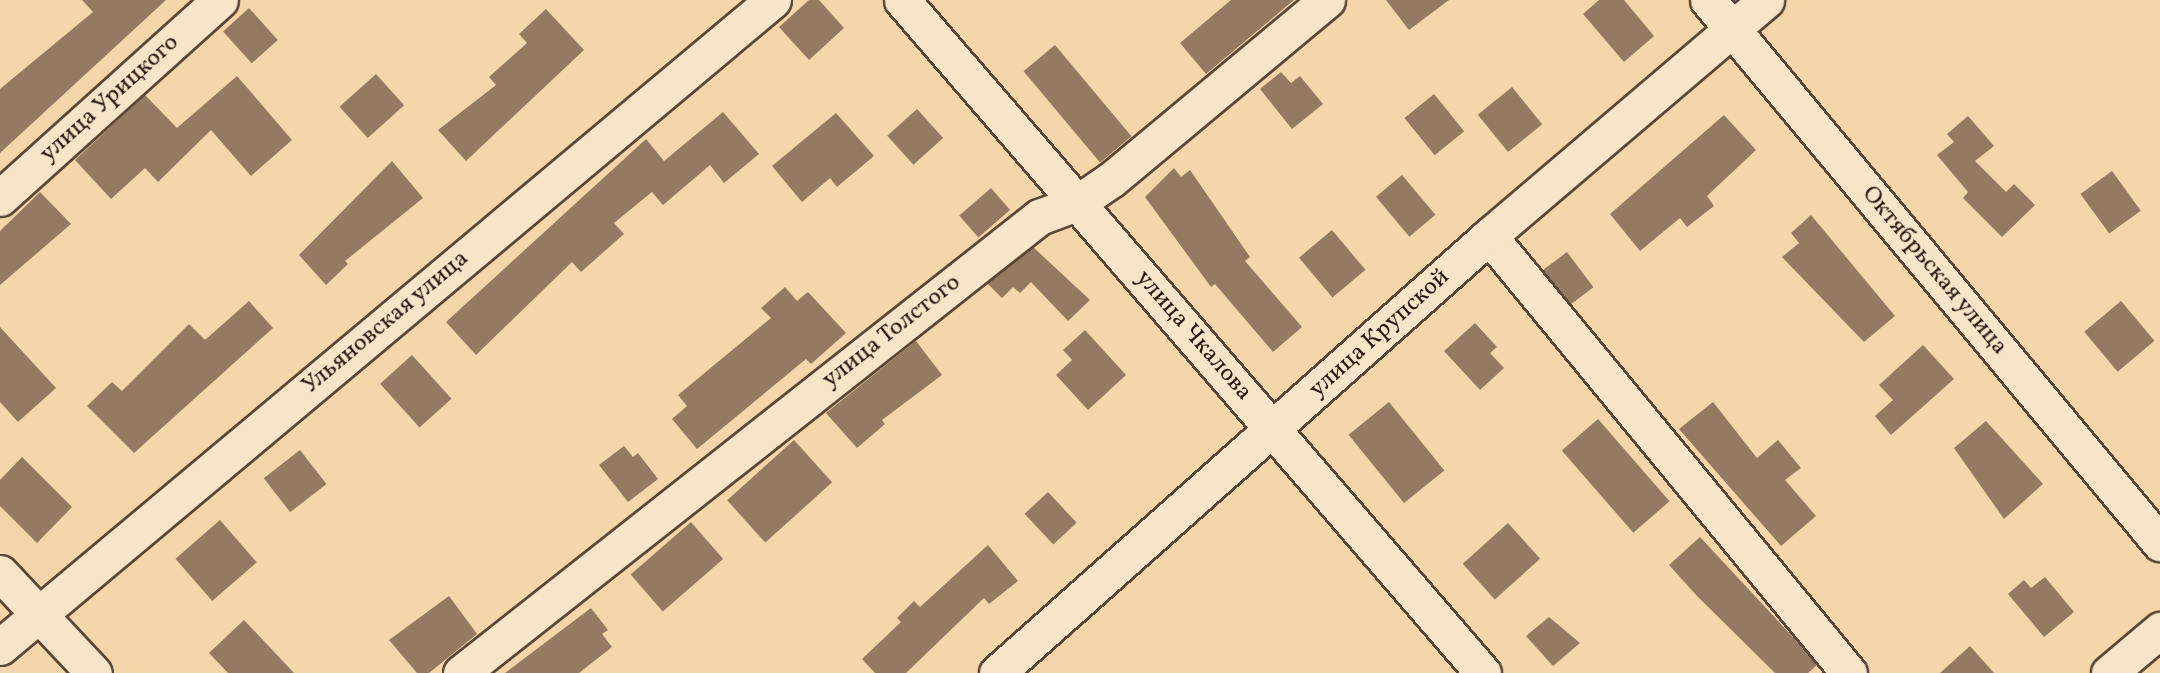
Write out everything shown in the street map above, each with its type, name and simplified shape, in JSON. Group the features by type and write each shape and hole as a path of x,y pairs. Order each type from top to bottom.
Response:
{"street":[{"name":"улица Урицкого","path":"0,198 220,0"},
{"name":"Ульяновская улица","path":"0,647 38,612 773,0"},
{"name":"улица Чкалова","path":"902,0 1483,673"},
{"name":"улица Толстого","path":"461,673 1039,216 1077,203 1327,0"},
{"name":"Октябрьская улица","path":"1708,0 2160,543"},
{"name":"улица Крупской","path":"997,673 1489,236 1766,0"},
{"path":"1489,236 1849,673"},
{"path":"0,573 94,673"},
{"path":"2109,673 2160,629"}],"building":[{"path":"82,0 166,0 0,153 0,89 93,12"},
{"path":"809,0 819,0 844,28 809,60 779,27"},
{"path":"1231,0 1294,0 1206,74 1180,43"},
{"path":"1386,0 1449,0 1409,30"},
{"path":"1599,0 1624,0 1654,36 1624,62 1583,14"},
{"path":"249,8 278,40 252,63 223,31"},
{"path":"546,9 584,50 466,161 438,130 496,85 489,77 527,43 519,34"},
{"path":"1055,45 1131,136 1100,163 1024,71"},
{"path":"1281,72 1291,83 1300,76 1323,104 1292,129 1260,89"},
{"path":"376,74 404,105 368,138 340,107"},
{"path":"237,76 292,140 251,176 211,130 158,182 145,168 111,199 75,160 145,95 177,128"},
{"path":"1512,87 1542,124 1508,152 1478,115"},
{"path":"1434,94 1464,131 1435,155 1404,118"},
{"path":"917,109 943,138 913,165 887,136"},
{"path":"723,112 759,154 724,183 710,165 663,205 652,192 614,223 624,234 581,272 572,262 476,355 446,322 646,139 664,161"},
{"path":"836,113 874,156 837,187 830,178 802,202 772,166"},
{"path":"1724,115 1756,150 1707,196 1714,206 1687,227 1680,218 1640,251 1610,214"},
{"path":"1968,116 1994,146 1975,161 2006,192 2014,184 2035,205 2002,237 1963,198 1968,192 1937,155 1954,142 1947,134"},
{"path":"392,161 423,198 345,261 348,264 326,285 299,255"},
{"path":"1174,168 1181,177 1190,170 1250,257 1245,261 1302,327 1273,352 1215,284 1211,287 1145,197"},
{"path":"2112,171 2141,211 2109,234 2080,194"},
{"path":"1402,175 1435,215 1409,237 1376,197"},
{"path":"991,188 1010,210 978,237 959,216"},
{"path":"40,192 71,224 0,285 0,231"},
{"path":"1811,215 1895,316 1864,342 1782,257 1799,243 1791,233"},
{"path":"1332,230 1365,270 1332,297 1299,258"},
{"path":"1033,247 1090,300 1068,321 1031,282 1020,293 1013,287 1002,298 987,283"},
{"path":"1567,252 1593,287 1570,305 1543,270"},
{"path":"785,287 797,301 808,292 846,333 811,364 806,359 697,449 672,419 687,406 678,395 771,318 761,308"},
{"path":"249,301 273,328 134,453 87,406 112,382 122,391 189,324 205,340"},
{"path":"2121,301 2154,341 2118,372 2084,332"},
{"path":"1475,323 1497,347 1490,353 1504,368 1480,390 1444,351"},
{"path":"0,327 56,388 18,422 0,402"},
{"path":"1085,330 1126,375 1088,410 1056,375 1072,360 1063,350"},
{"path":"916,341 942,375 882,420 885,424 857,448 826,413"},
{"path":"1923,345 1954,379 1891,435 1875,416 1893,400 1879,385"},
{"path":"412,355 451,399 420,428 380,384"},
{"path":"1389,402 1444,470 1404,503 1349,435"},
{"path":"1713,402 1757,458 1778,440 1801,468 1785,480 1816,516 1781,546 1679,429"},
{"path":"1598,419 1670,501 1633,533 1562,450"},
{"path":"1986,421 2043,484 2004,519 1954,448"},
{"path":"794,440 832,482 765,543 727,500"},
{"path":"624,446 633,457 638,453 658,479 628,502 599,465"},
{"path":"300,450 326,484 290,512 264,478"},
{"path":"22,457 72,507 37,543 0,506 0,480"},
{"path":"1048,492 1077,523 1053,545 1025,514"},
{"path":"220,520 257,562 212,601 175,559"},
{"path":"691,522 723,559 663,611 631,574"},
{"path":"1508,523 1540,559 1495,599 1463,564"},
{"path":"1700,537 1817,665 1808,673 1775,673 1669,565"},
{"path":"988,545 1018,581 989,604 984,598 906,673 875,673 862,659 901,622 897,618 914,601 920,607"},
{"path":"2045,577 2074,612 2044,637 2008,594 2024,580 2031,588"},
{"path":"449,596 477,634 429,673 417,673 389,640"},
{"path":"591,608 608,630 602,634 612,647 579,673 505,673"},
{"path":"1549,617 1580,643 1553,666 1526,636"},
{"path":"244,620 294,673 228,673 209,653"},
{"path":"1970,646 1994,673 1940,673"}]}
